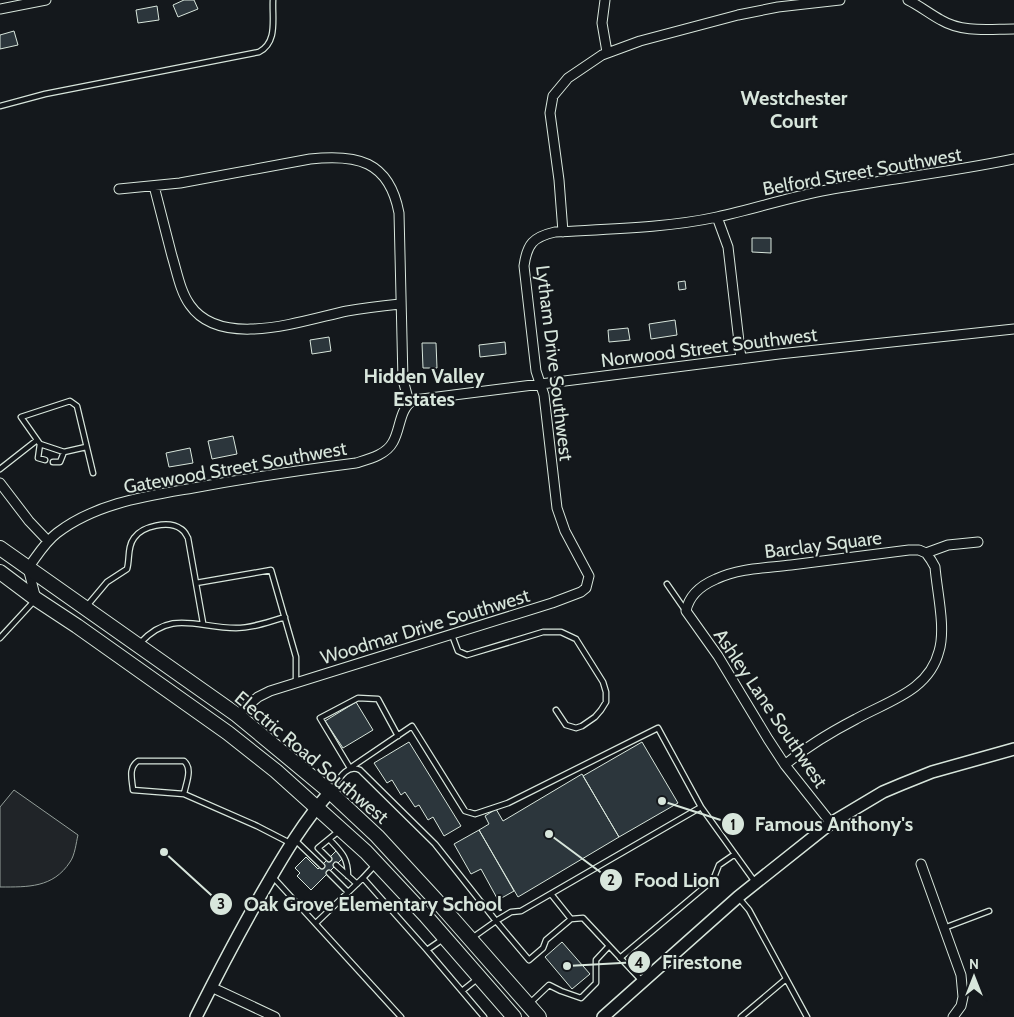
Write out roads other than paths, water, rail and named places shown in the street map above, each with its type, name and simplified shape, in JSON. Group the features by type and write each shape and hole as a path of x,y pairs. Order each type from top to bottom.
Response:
{"main road":[{"name":"Electric Road Southwest","path":"0,548 237,716 330,792 377,836 539,1017"},
{"name":"Electric Road Southwest","path":"0,572 228,733 317,806 376,863 514,1017"}],"street":[{"path":"0,9 46,0"},
{"path":"605,0 602,24 607,52"},
{"path":"563,232 550,104 560,86 568,78 586,64 607,52 640,40 738,15 778,7 840,0"},
{"path":"908,0 953,26 986,30 1014,29"},
{"path":"119,189 180,183 316,158 344,157 368,164 378,170 386,179 399,212 403,380 409,402"},
{"name":"Belford Street Southwest","path":"718,217 787,198 827,190 1014,159"},
{"path":"154,186 180,287 196,314 206,321 217,326 236,329 266,328 350,311 400,304"},
{"path":"718,217 728,247 741,359"},
{"name":"Lytham Drive Southwest","path":"575,548 565,531 557,508 544,395 536,371 524,266 525,256 532,242 539,237 555,232 686,223 718,217"},
{"name":"Norwood Street Southwest","path":"409,402 417,399 741,359 1014,329"},
{"name":"Gatewood Street Southwest","path":"28,568 48,541 58,532 78,520 111,506 141,497 244,478 356,463 370,458 383,452 394,441 405,408 409,402"},
{"path":"0,482 48,541"},
{"name":"Barclay Square","path":"686,611 691,596 701,588 716,579 736,572 909,550 918,550 926,553 948,545 978,542"},
{"name":"Woodmar Drive Southwest","path":"237,716 258,697 296,683 452,635 581,592 586,588 589,576 575,548"},
{"path":"785,765 812,744 910,692 929,673 940,650 941,638 935,567 926,553"},
{"path":"28,568 36,599"},
{"name":"Ashley Lane Southwest","path":"686,611 718,656 785,765 831,823"},
{"path":"603,1017 738,897 831,823 883,792 902,784 932,772 1014,749"},
{"path":"196,1017 232,943 292,841 317,806 330,792"},
{"path":"921,864 961,974 963,988 961,1006 953,1017"},
{"path":"211,987 275,1017"}],"lane":[{"path":"0,106 45,94 259,52 270,44 272,37 273,0"},
{"path":"86,447 64,452 39,442 21,417 70,401 77,406 93,473"},
{"path":"39,442 38,458 45,460"},
{"path":"0,469 39,442"},
{"path":"53,462 60,462 64,452"},
{"path":"85,608 107,582 127,569 131,543 140,532 148,528 166,525 175,526 185,532 188,538 203,623"},
{"path":"196,583 271,570 296,657 296,683"},
{"path":"667,584 686,611"},
{"path":"0,638 36,599"},
{"path":"138,645 154,631 165,625 189,622 237,628 250,627 286,617"},
{"path":"452,635 458,651 467,655 543,632 561,632 572,636 583,648 603,682 606,702 595,718 576,728 566,726 556,710"},
{"path":"350,768 320,718 358,698 378,699 398,736"},
{"path":"330,792 345,771 412,726 465,811 475,814 508,803 658,728 701,807 756,883"},
{"path":"184,794 189,770 188,764 184,761 138,761 133,764 131,771 133,790 184,794 292,841 322,866"},
{"path":"350,768 360,770 417,826 447,859 529,960 543,948 546,940 571,919 583,918 642,981"},
{"path":"471,939 511,912 521,911 701,807"},
{"path":"311,855 341,828"},
{"path":"329,839 344,855 348,865 348,876"},
{"path":"318,848 329,859"},
{"path":"620,958 714,880 719,866 735,854"},
{"path":"316,923 376,863"},
{"path":"336,865 356,884"},
{"path":"329,873 348,892"},
{"path":"272,876 401,1017"},
{"path":"363,878 484,1017"},
{"path":"551,894 571,919"},
{"path":"738,897 749,910 807,1017"},
{"path":"944,928 989,911"},
{"path":"427,950 444,938"},
{"path":"528,1005 549,984 561,991 581,998 596,983 596,960 609,946"},
{"path":"462,991 479,977"},
{"path":"741,1017 786,979"}],"place":[{"name":"Famous Anthony's","path":"662,801"},
{"name":"Food Lion","path":"549,834"},
{"name":"Oak Grove Elementary School","path":"164,852"},
{"name":"Firestone","path":"567,966"}],"district":[{"name":"Westchester Court","path":"794,110"},
{"name":"Hidden Valley Estates","path":"424,388"}]}
